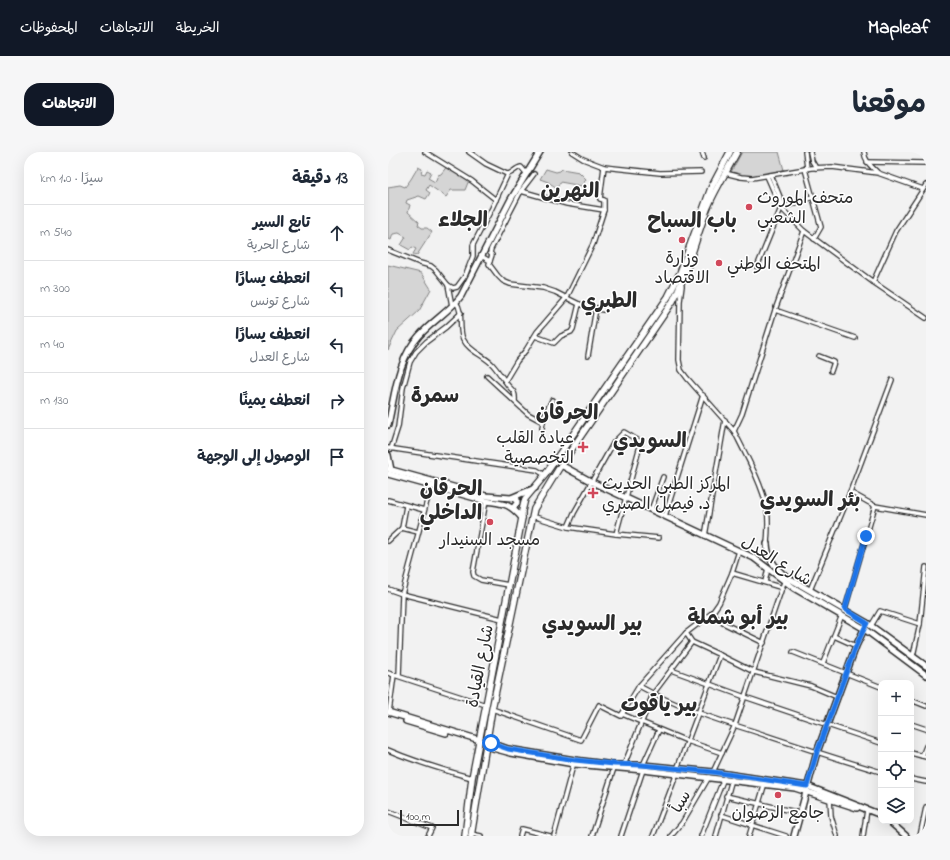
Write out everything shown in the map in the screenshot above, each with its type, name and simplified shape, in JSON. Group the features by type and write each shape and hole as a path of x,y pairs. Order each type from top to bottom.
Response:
{"main road":[{"path":"730,152 711,188 671,299 545,475 525,499 524,506 527,509 534,509 537,506 537,502 561,465 682,283 707,210 737,152"},
{"path":"528,496 534,497 537,502"},
{"name":"شارع القيادة","path":"469,835 486,705 524,502"},
{"name":"شارع القيادة","path":"469,835 472,778 492,709 534,509"}],"street":[{"path":"426,152 472,181 496,200"},
{"path":"469,152 486,164 508,174"},
{"path":"388,425 401,368 406,353 420,335 454,304 465,289 511,199 540,152"},
{"path":"572,152 583,159 604,167 660,173 701,172"},
{"path":"702,152 704,158"},
{"path":"805,152 806,169 821,227 814,239"},
{"path":"810,152 812,161 816,168"},
{"path":"864,152 864,157 867,162 878,173"},
{"path":"867,162 926,163"},
{"path":"448,285 453,288 457,287 465,276 473,256 473,245 508,174 521,167 527,174"},
{"path":"505,381 535,336 567,297 593,244 604,210 604,200 600,198 604,167"},
{"path":"725,173 746,178 806,169 832,167 878,173 924,189"},
{"path":"534,174 521,191 491,249 490,253 492,255 490,264 498,276 503,281 510,284 543,288 567,297 579,304 603,310"},
{"path":"769,175 783,207 804,231 926,318"},
{"path":"874,282 896,231 926,185"},
{"path":"521,191 567,204 604,210"},
{"path":"757,267 783,207 813,197"},
{"path":"734,431 742,414 775,310 804,231"},
{"path":"388,250 420,264 431,266 436,270 448,285 454,304 459,307 464,340 470,347 493,365 507,384 514,390 514,401"},
{"path":"481,256 490,261"},
{"path":"682,283 680,301 680,363 685,376 734,431 766,503 768,513 767,544"},
{"path":"535,336 554,344 561,336 573,329 579,304"},
{"path":"588,356 596,308"},
{"path":"775,310 855,338"},
{"path":"461,313 446,327 426,342 416,352 410,362 402,394 398,427 389,449 537,470 545,475"},
{"path":"819,356 834,362 831,371"},
{"path":"486,376 528,414 543,422"},
{"path":"810,590 850,492 892,380"},
{"path":"665,516 703,395"},
{"path":"542,428 552,400"},
{"path":"705,536 725,420"},
{"path":"568,527 574,512 614,442 624,432 641,442 616,534"},
{"path":"388,455 389,471"},
{"name":"شارع العدل","path":"561,465 592,482 754,558 784,582 863,628 926,675"},
{"path":"389,471 431,486 486,501 502,503 513,508 522,518"},
{"path":"389,471 486,496 517,499 517,503 513,508"},
{"path":"652,510 663,477"},
{"path":"431,486 402,594 397,676 388,713 482,742 511,753 614,768 643,767"},
{"path":"511,498 536,487"},
{"path":"850,492 875,506 926,515"},
{"path":"388,500 424,510"},
{"path":"486,501 473,572 474,576 481,580 509,585"},
{"path":"388,541 402,528 406,506"},
{"path":"845,609 875,506"},
{"path":"532,516 568,527 659,538"},
{"path":"402,528 418,532"},
{"name":"شارع العدل","path":"767,544 770,559 778,570 788,578 869,624 926,666"},
{"path":"622,714 639,686 686,633 712,613 723,596 739,550"},
{"path":"913,656 920,624 926,567"},
{"path":"765,582 768,568"},
{"path":"732,573 783,588"},
{"name":"سبأ","path":"671,836 682,823 711,775 722,753 745,697 784,582"},
{"path":"388,590 502,619"},
{"path":"794,836 817,752 863,628 869,624 880,611 920,624"},
{"path":"712,613 723,623 764,643"},
{"path":"822,663 842,615"},
{"path":"686,633 692,642 754,672 811,686 837,697"},
{"path":"834,636 856,646"},
{"path":"624,765 653,694 692,642"},
{"path":"793,652 878,686"},
{"path":"654,836 687,741 720,655"},
{"path":"671,670 827,726 878,742"},
{"path":"388,673 486,705"},
{"path":"639,686 667,701 734,726 878,771"},
{"path":"914,701 926,706"},
{"path":"492,709 581,740 599,705 621,716 622,714 687,741 722,753"},
{"path":"914,725 926,729"},
{"path":"622,836 643,767 659,730"},
{"path":"914,753 924,757 926,746"},
{"path":"388,750 409,759 472,778"},
{"path":"574,762 643,767 807,788 849,801 878,814"},
{"path":"554,836 574,762"},
{"path":"592,836 614,768"},
{"path":"711,775 796,788 807,788 847,806 867,810"},
{"path":"701,836 724,778"},
{"path":"716,836 732,779"},
{"path":"914,780 926,782"},
{"path":"750,836 765,783"},
{"path":"726,796 800,813"},
{"path":"830,799 831,816 836,836"},
{"path":"920,836 926,807"},
{"path":"863,836 867,810"},
{"path":"388,811 432,828 428,836"},
{"path":"721,815 786,836"},
{"path":"892,824 906,836"},
{"path":"520,836 522,829 536,834 550,836"},
{"path":"469,835 481,836"}],"shaded area":[{"path":"742,152 779,152 784,170 751,176 744,176 731,172"},
{"path":"448,165 469,180 465,190 451,190 446,197 429,185 426,190 430,193 426,199 419,196 407,200 406,203 410,205 408,212 419,222 418,225 422,228 427,228 432,232 417,255 413,254 416,249 412,247 410,250 401,245 406,237 399,233 393,234 391,240 388,239 388,187 400,185 405,187 418,167 422,169 421,173 425,174 427,170 431,172 428,178 435,182 438,175 441,174"},
{"path":"546,169 556,172 562,169 579,172 586,179 582,186 560,182 557,188 540,179"},
{"path":"388,265 421,273 431,289 419,311 397,331 388,350"}],"place":[{"name":"متحف الموروث الشعبي","path":"749,207"},
{"name":"وزارة الاقتصاد","path":"682,240"},
{"name":"المتحف الوطني","path":"719,263"},
{"name":"عيادة القلب التخصصية","path":"583,447"},
{"name":"المركز الطبي الحديث د. فيصل الصبري","path":"593,493"},
{"name":"مسجد السنيدار","path":"490,522"},
{"name":"جامع الرضوان","path":"778,795"}],"district":[{"name":"النهرين","path":"570,190"},
{"name":"الجلاء","path":"463,219"},
{"name":"باب السباح","path":"692,220"},
{"name":"الطبري","path":"609,300"},
{"name":"سمرة","path":"435,395"},
{"name":"الحرقان","path":"567,412"},
{"name":"السويدي","path":"650,440"},
{"name":"بئر السويدي","path":"810,499"},
{"name":"الحرقان الداخلي","path":"451,500"},
{"name":"بير أبو شملة","path":"738,617"},
{"name":"بير السويدي","path":"592,623"},
{"name":"بير ياقوت","path":"659,704"}],"route":[{"path":"491,743 508,749 575,760 713,772 807,786 817,752 856,646 863,628 867,623 845,609 866,536"}]}
